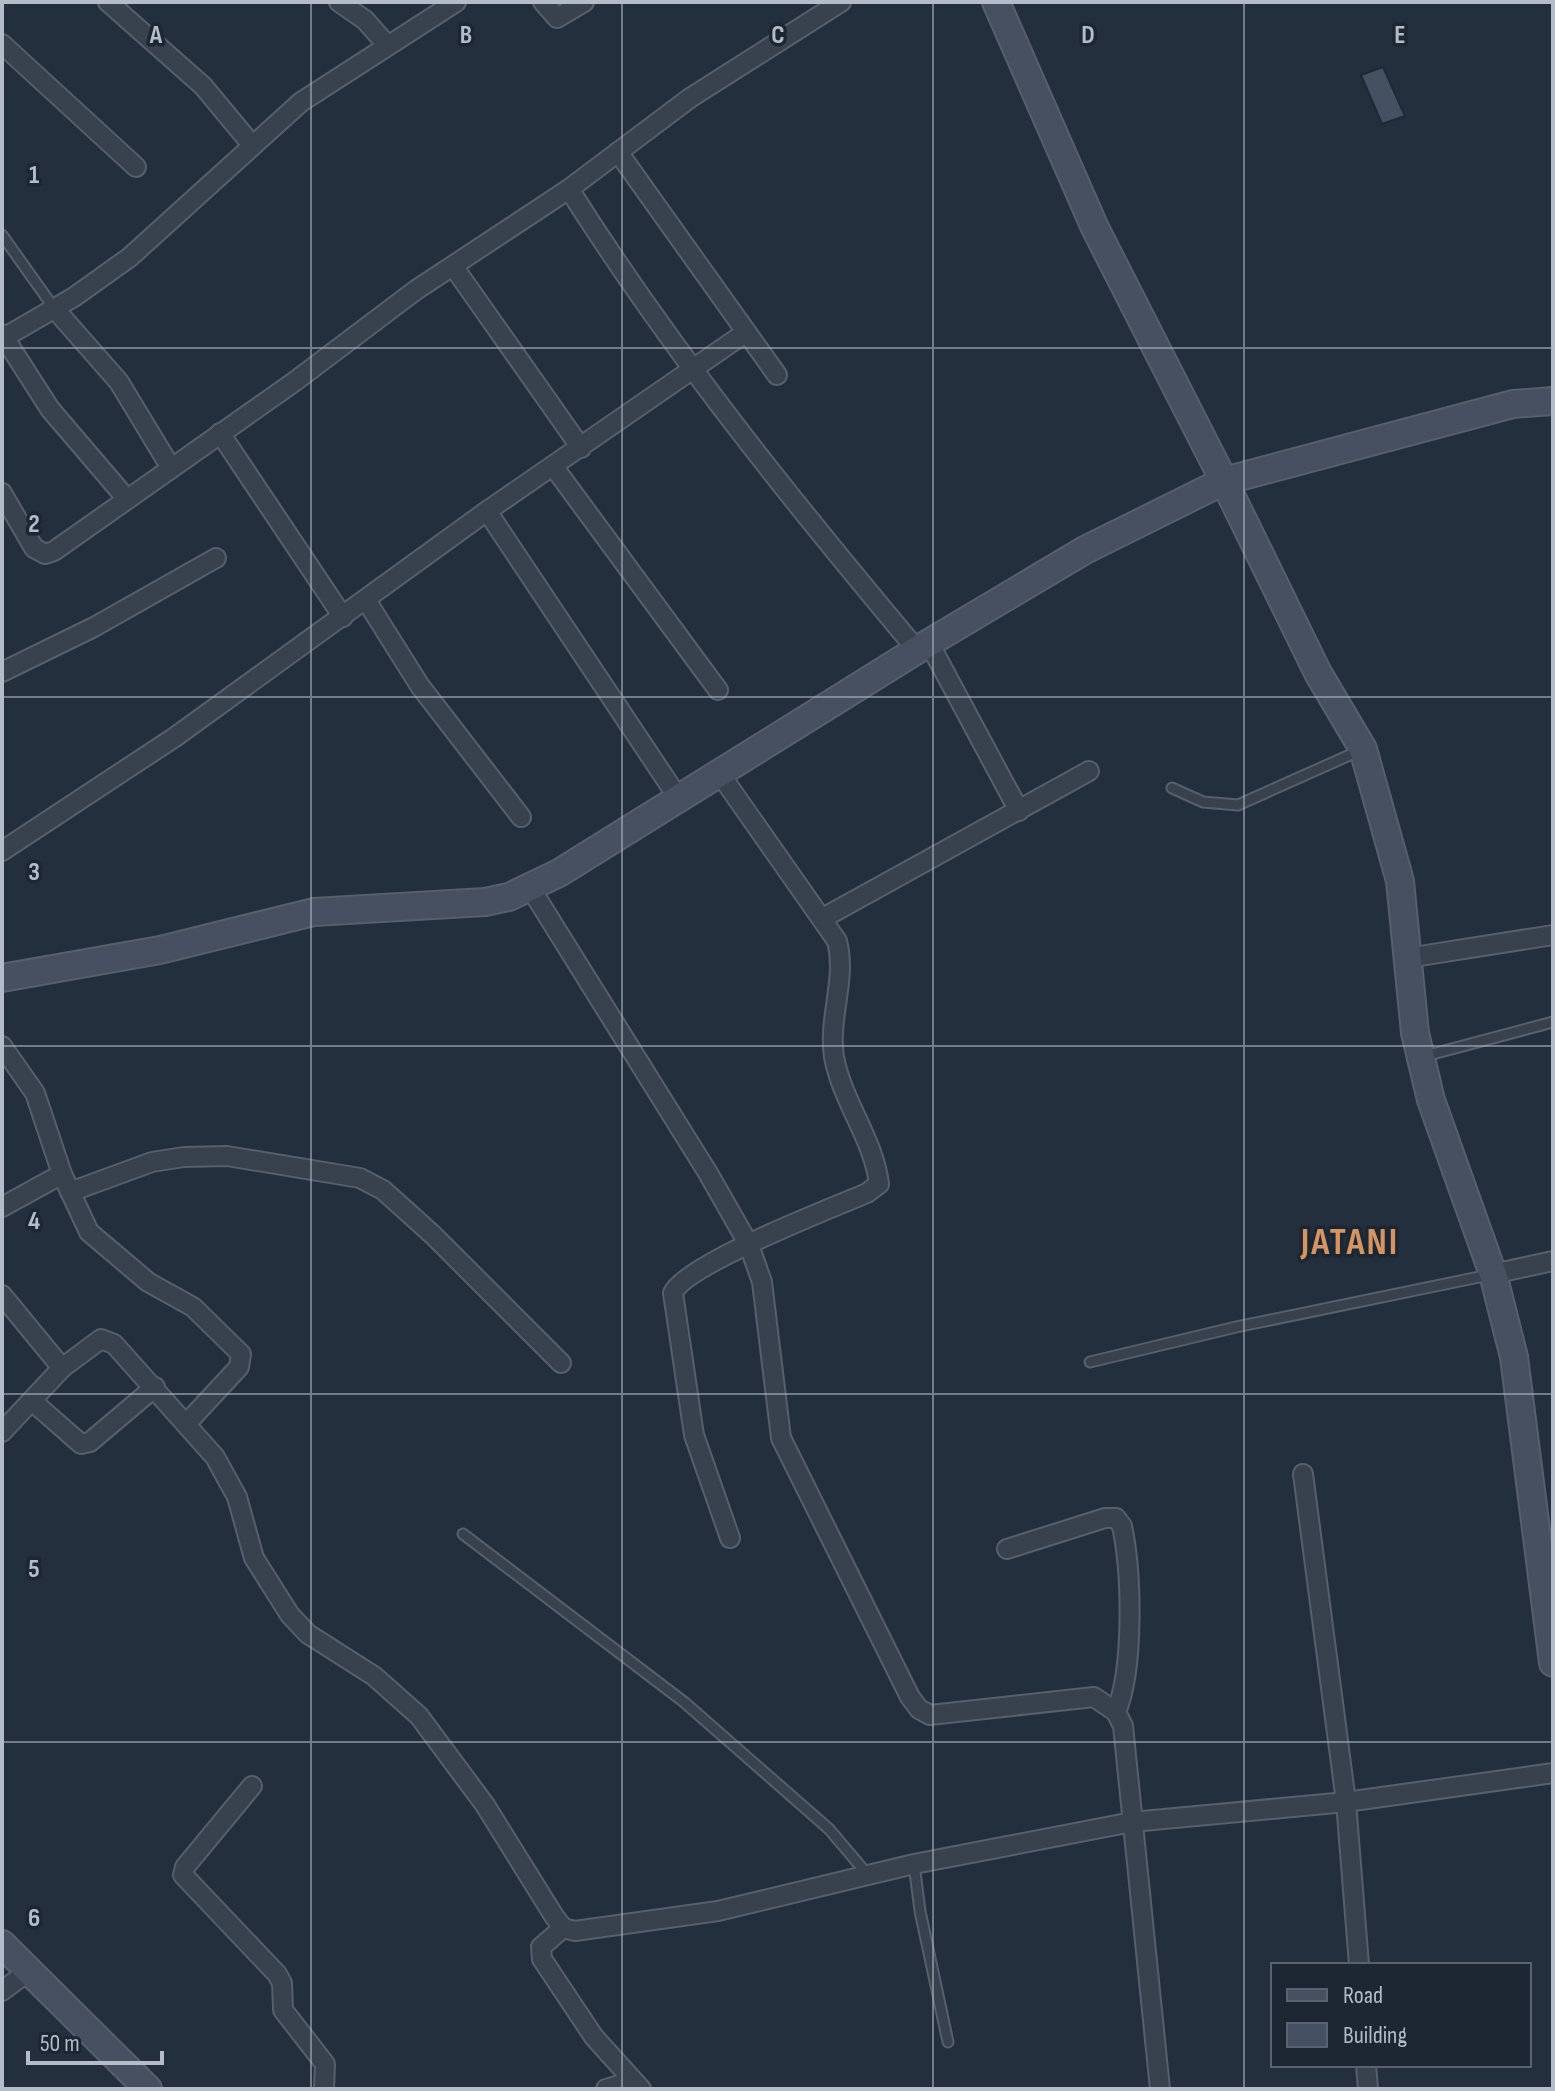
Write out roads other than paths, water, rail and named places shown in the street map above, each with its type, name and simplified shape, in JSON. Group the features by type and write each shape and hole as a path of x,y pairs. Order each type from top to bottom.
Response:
{"street":[{"path":"108,2 203,86 252,145"},
{"path":"339,2 365,20 387,45"},
{"path":"126,498 67,432 3,336 54,308 130,257 301,102 456,2"},
{"path":"543,2 557,18 584,2"},
{"path":"2,493 34,548 45,554 171,468 453,266 569,189 690,98 841,2"},
{"path":"1000,4 1095,228 1224,481 1311,661 1363,749 1400,881 1421,1057 1431,1100 1493,1274 1514,1357 1553,1663"},
{"path":"2,44 136,167"},
{"path":"618,152 777,375"},
{"path":"569,189 690,369 827,543 923,646 1019,811"},
{"path":"453,266 581,448"},
{"path":"54,308 119,382 171,468"},
{"path":"2,851 149,755 487,511 745,333"},
{"path":"2,978 160,950 314,912 485,902 531,889 923,646 1085,550 1224,481 1513,404 1553,401"},
{"path":"220,433 343,617"},
{"path":"553,466 718,690"},
{"path":"487,511 679,799"},
{"path":"2,672 94,627 216,558"},
{"path":"366,600 420,686 521,817"},
{"path":"823,918 1089,771"},
{"path":"720,774 837,941 841,970 835,998 834,1058 879,1184 867,1193 749,1245 685,1279 673,1293 694,1435 730,1538"},
{"path":"531,889 708,1173 749,1245 762,1282 781,1438 919,1709 930,1715 945,1715 1094,1697 1116,1712 1123,1726 1160,2089"},
{"path":"1407,958 1553,935"},
{"path":"2,1046 35,1093 62,1174 96,1239 148,1282 193,1307 241,1354 239,1367 187,1423"},
{"path":"70,1192 152,1162 184,1157 227,1156 360,1178 383,1190 433,1235 561,1363"},
{"path":"2,1207 62,1174"},
{"path":"1493,1274 1553,1261"},
{"path":"2,1295 62,1368"},
{"path":"2,1432 62,1368 94,1343 107,1339 187,1423 227,1477 254,1558 277,1598 308,1634 374,1676 419,1716 485,1805 563,1928"},
{"path":"32,1401 81,1444 90,1442 155,1387"},
{"path":"1303,1474 1346,1802 1359,1963"},
{"path":"1007,1549 1105,1518 1116,1518 1122,1526 1129,1646 1126,1688 1116,1712"},
{"path":"637,2085 594,2037 542,1959 541,1947 563,1928 594,1929 718,1911 914,1864 1132,1822 1346,1802 1553,1773"},
{"path":"252,1786 185,1867 183,1875 277,1974 282,1983 283,2010 325,2064 324,2089"},
{"path":"2,1944 148,2089"},
{"path":"2,1991 29,1971"},
{"path":"1366,2067 1368,2089"},
{"path":"606,2089 637,2085"}],"lane":[{"path":"2,235 54,308"},
{"path":"1172,788 1203,802 1238,805 1363,749"},
{"path":"1421,1057 1553,1022"},
{"path":"1090,1362 1236,1327 1493,1274"},
{"path":"463,1534 684,1702 829,1829 868,1875"},
{"path":"914,1864 920,1911 948,2042"}],"district":[{"name":"JATANI","path":"1350,1242"}]}
